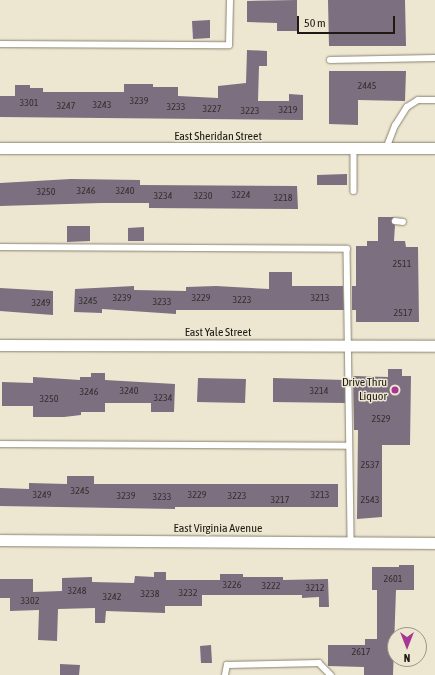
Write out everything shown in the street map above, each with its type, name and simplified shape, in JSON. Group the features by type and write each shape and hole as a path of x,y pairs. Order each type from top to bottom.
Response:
{"street":[{"name":"East Sheridan Street","path":"0,148 435,148"},
{"name":"East Yale Street","path":"0,345 435,346"},
{"name":"East Virginia Avenue","path":"0,540 435,542"}],"lane":[{"path":"0,44 229,45 230,0"},
{"path":"330,60 435,58"},
{"path":"386,149 407,107 418,100 435,100"},
{"path":"354,149 354,191"},
{"path":"395,221 404,222"},
{"path":"0,247 347,249 351,542"},
{"path":"0,444 349,446"},
{"path":"225,675 227,665 319,663 331,675"}],"building":[{"path":"297,0 297,31 277,31 277,23 247,22 247,1"},
{"path":"328,0 405,0 406,46 329,46"},
{"path":"210,20 210,38 193,39 192,21"},
{"path":"247,50 267,51 267,66 259,66 258,101 289,101 289,94 303,95 303,120 0,117 0,96 15,96 15,85 30,85 30,88 43,88 43,92 124,92 124,84 153,84 153,87 178,87 178,96 218,98 218,86 246,83"},
{"path":"329,71 406,71 405,101 358,100 358,125 329,124"},
{"path":"347,174 347,185 317,185 317,175"},
{"path":"71,179 140,180 140,185 297,186 298,209 149,208 149,203 0,206 0,183"},
{"path":"378,217 394,217 391,221 395,225 394,241 405,241 406,247 418,247 419,322 356,322 356,310 352,310 352,286 356,286 356,246 367,246 367,241 378,241"},
{"path":"67,226 90,226 90,241 67,242"},
{"path":"144,227 144,241 128,241 128,228"},
{"path":"269,272 292,272 292,286 343,286 344,310 176,310 176,314 102,309 102,313 74,312 75,289 134,286 134,290 186,291 186,287 216,286 269,289"},
{"path":"0,288 53,291 53,315 0,311"},
{"path":"388,369 402,369 402,376 411,376 410,445 382,445 382,517 357,519 358,430 354,430 353,376 388,377"},
{"path":"91,373 105,373 105,380 175,384 174,412 151,412 151,403 105,403 105,412 81,412 81,415 64,417 33,417 33,406 2,406 2,382 33,383 33,377 80,380 80,377 91,377"},
{"path":"198,378 246,379 245,403 197,402"},
{"path":"273,378 345,380 345,403 273,402"},
{"path":"67,476 94,476 94,484 338,484 338,507 175,507 175,509 0,506 0,488 29,489 29,483 67,484"},
{"path":"399,565 414,565 414,590 396,590 395,627 387,627 387,667 393,667 393,675 364,675 364,667 328,666 328,645 365,645 365,639 377,639 377,590 372,590 372,567 399,567"},
{"path":"154,572 166,572 166,580 220,580 220,574 243,574 243,577 283,577 283,580 328,579 329,607 319,607 319,597 302,598 302,595 202,595 202,606 165,606 165,613 106,611 105,623 95,623 95,608 58,609 57,641 38,640 39,610 10,611 10,598 0,598 0,579 33,579 33,592 62,591 62,578 92,577 92,582 134,583 135,576 154,577"},
{"path":"211,645 212,663 201,663 200,646"},
{"path":"60,664 80,665 79,675 60,675"}],"place":[{"name":"Drive Thru Liquor","path":"395,390"}]}
